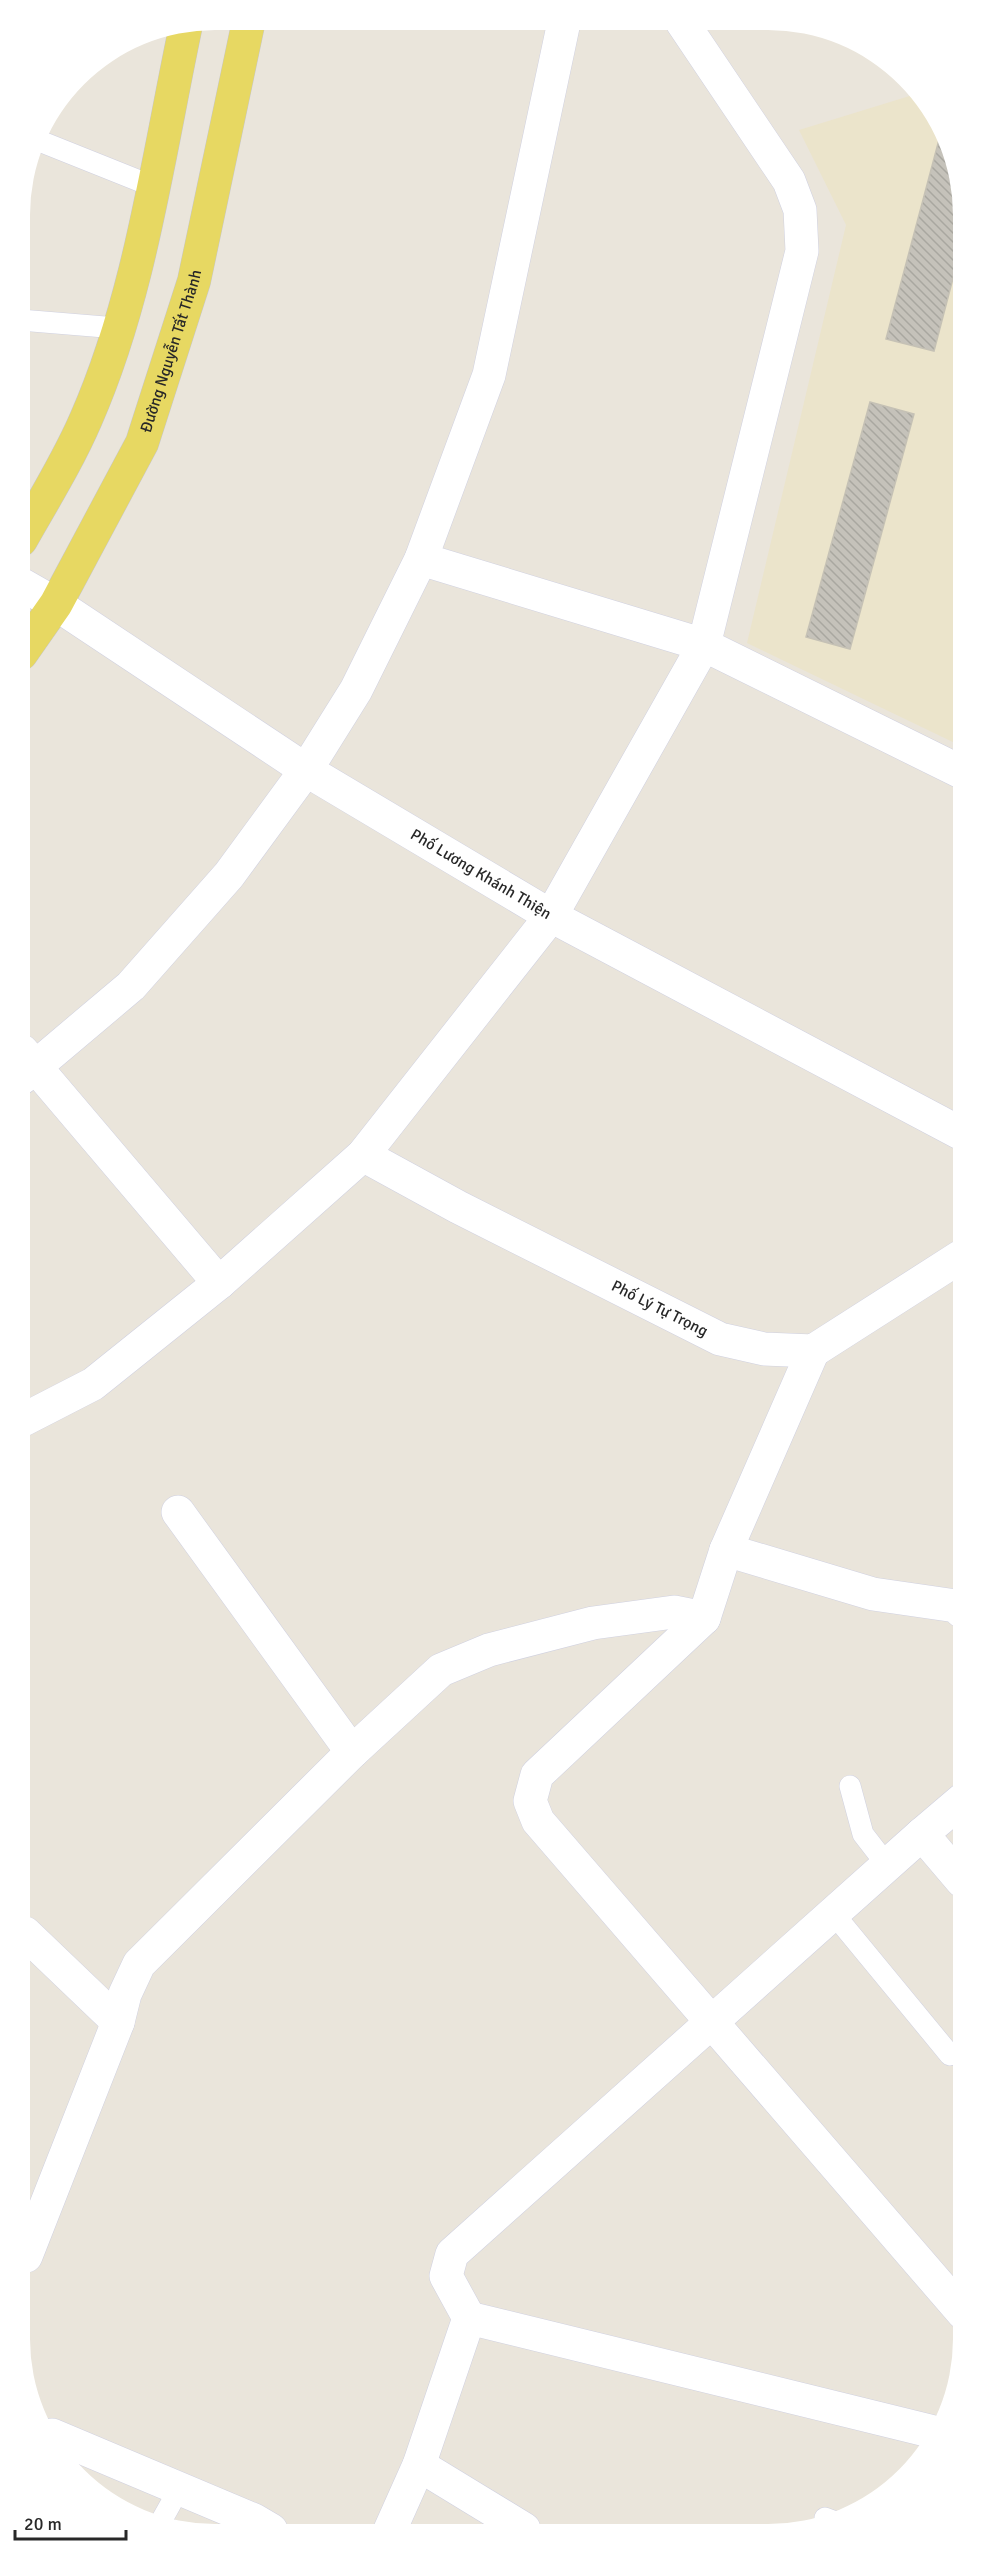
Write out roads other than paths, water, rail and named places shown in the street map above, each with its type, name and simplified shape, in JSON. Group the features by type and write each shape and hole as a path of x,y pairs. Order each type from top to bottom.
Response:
{"main road":[{"name":"Đường Nguyễn Tất Thành","path":"30,641 56,604 142,443 170,363 194,281 247,30"},
{"path":"30,523 86,419 117,328 136,262 184,33"}],"street":[{"path":"30,1064 130,986 229,875 306,770 356,690 421,559 489,375 562,30"},
{"path":"30,1416 93,1384 219,1283 363,1155 551,916 704,645 802,251 800,210 789,181 687,30"},
{"path":"421,559 704,645 953,768"},
{"name":"Phố Lương Khánh Thiện","path":"30,589 56,604 306,770 551,916 953,1129"},
{"path":"30,1069 219,1283"},
{"name":"Phố Lý Tự Trọng","path":"363,1155 458,1207 720,1339 764,1349 813,1351"},
{"path":"953,1261 813,1351 726,1550 704,1618 537,1775 530,1801 538,1821 953,2301"},
{"path":"178,1512 352,1752"},
{"path":"726,1550 873,1594 953,1603"},
{"path":"32,2222 118,2022 125,1994 139,1964 352,1752 441,1670 489,1650 593,1623 674,1612 704,1618"},
{"path":"393,2524 419,2465 469,2318 446,2276 452,2254 953,1808"},
{"path":"922,1834 953,1870"},
{"path":"30,1938 118,2022"},
{"path":"469,2318 929,2431"},
{"path":"59,2438 261,2524"},
{"path":"419,2465 516,2524"}],"lane":[{"path":"44,143 152,186"},
{"path":"30,321 117,328"},
{"path":"850,1786 863,1834 887,1865"},
{"path":"833,1913 950,2055"},
{"path":"164,2516 178,2489"}]}
